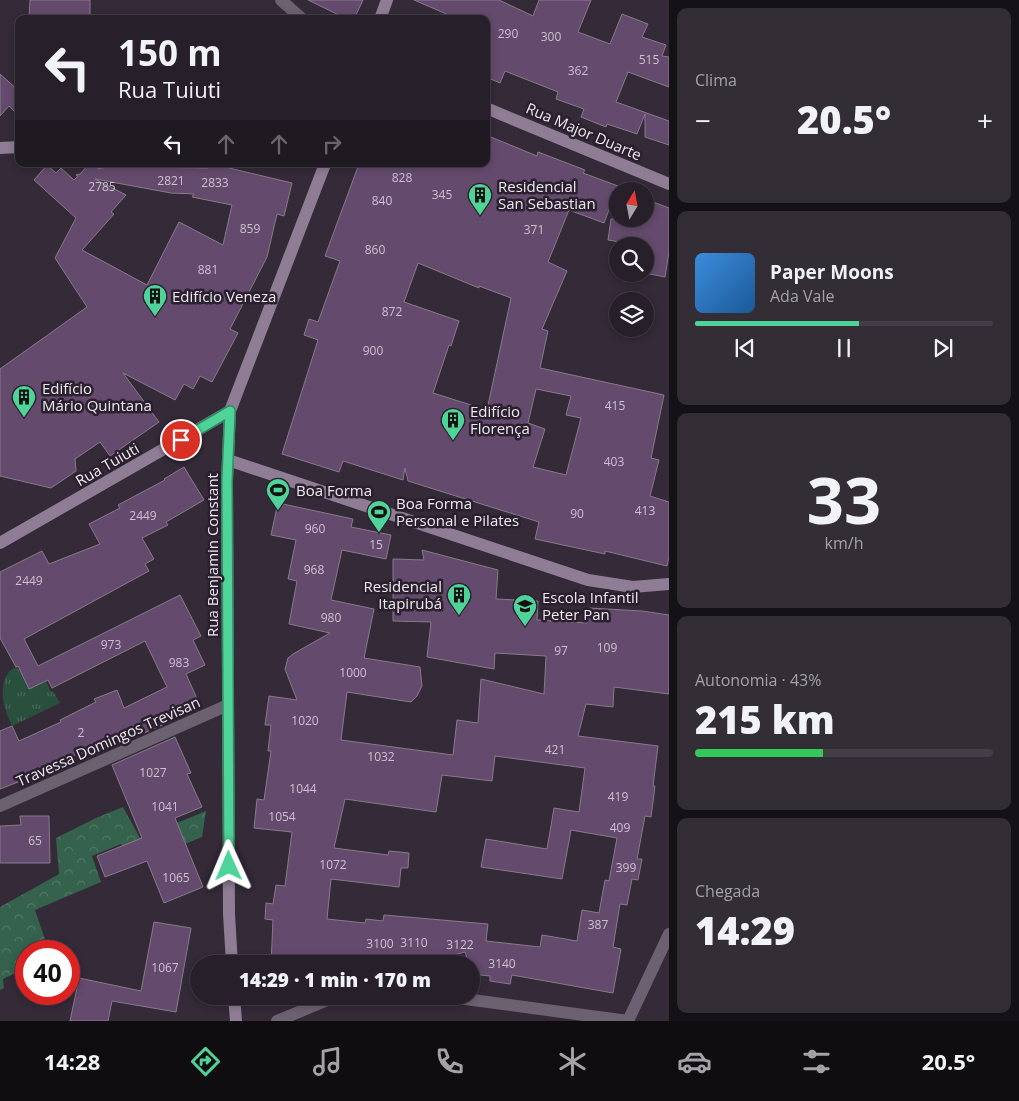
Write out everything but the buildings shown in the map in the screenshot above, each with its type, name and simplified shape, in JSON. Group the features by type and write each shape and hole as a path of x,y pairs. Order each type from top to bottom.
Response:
{"street":[{"path":"281,0 298,15"},
{"path":"381,15 387,0"},
{"name":"Rua Major Duarte","path":"490,110 669,184"},
{"path":"0,148 15,147"},
{"name":"Rua Benjamin Constant","path":"232,955 228,705 228,460 230,411 324,167"},
{"name":"Rua Tuiuti","path":"0,543 230,411"},
{"path":"228,460 588,580 632,587 669,584"},
{"name":"Travessa Domingos Trevisan","path":"0,806 228,705"},
{"path":"480,1001 628,1021 669,934"},
{"path":"235,1005 236,1021"},
{"path":"277,1021 315,1005"}],"green space":[{"path":"16,667 29,688 46,681 51,692 53,691 60,703 12,726 5,708 3,690 6,676 9,671"},
{"path":"123,807 140,838 206,811 202,837 132,866 121,844 92,856 101,882 35,910 45,940 15,940 15,973 3,979 4,988 0,990 0,907 59,874 56,838"}],"place":[{"name":"Residencial San Sebastian","path":"480,216"},
{"name":"Edifício Veneza","path":"155,317"},
{"name":"Edifício Mário Quintana","path":"24,418"},
{"name":"Edifício Florença","path":"453,441"},
{"name":"Boa Forma","path":"278,511"},
{"name":"Boa Forma Personal e Pilates","path":"379,533"},
{"name":"Residencial Itapirubá","path":"459,616"},
{"name":"Escola Infantil Peter Pan","path":"525,627"}],"route":[{"path":"181,440 230,411 227,481 229,866"}]}
